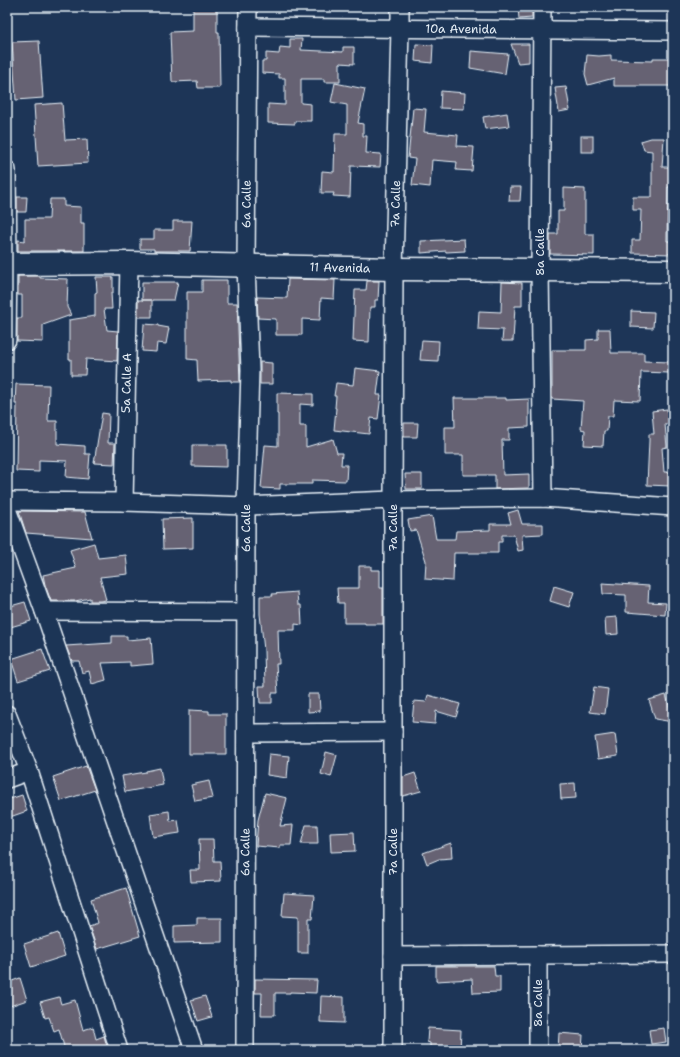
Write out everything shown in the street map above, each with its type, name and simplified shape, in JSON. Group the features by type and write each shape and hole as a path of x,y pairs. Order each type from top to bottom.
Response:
{"street":[{"name":"6a Calle","path":"245,1050 246,506 250,370 246,265 248,7"},
{"name":"7a Calle","path":"393,1050 394,268 400,7"},
{"name":"8a Calle","path":"542,7 540,270 543,498"},
{"name":"10a Avenida","path":"248,27 673,31"},
{"path":"7,170 7,340"},
{"name":"11 Avenida","path":"8,264 246,265 673,271"},
{"name":"5a Calle A","path":"124,502 129,264"},
{"path":"7,501 124,502 246,506 393,500 543,498 673,508"},
{"path":"7,508 44,611 194,1050"},
{"path":"44,611 246,612"},
{"path":"7,714 29,771 119,1050"},
{"path":"246,733 393,732"},
{"path":"7,778 29,771"},
{"path":"393,956 673,954"},
{"name":"8a Calle","path":"538,955 538,1050"}],"building":[{"path":"193,7 217,7 220,88 198,88 197,81 172,82 170,32 193,31"},
{"path":"518,7 532,7 532,18 519,19"},
{"path":"290,39 302,39 301,50 343,52 343,47 354,47 354,64 340,63 340,82 324,82 324,79 301,79 301,103 311,104 311,121 295,121 295,124 268,123 268,104 285,105 285,78 279,78 279,74 262,73 262,61 266,61 266,53 279,54 280,47 290,48"},
{"path":"39,41 43,98 16,100 12,42"},
{"path":"416,44 433,45 432,63 415,61"},
{"path":"511,44 529,44 529,62 518,63"},
{"path":"471,51 508,54 505,74 470,68"},
{"path":"587,55 611,55 611,60 653,61 653,58 673,58 673,86 614,86 614,78 588,85 585,74"},
{"path":"335,83 365,89 358,123 363,124 363,136 367,136 366,153 381,154 380,167 351,166 350,197 333,196 334,193 321,193 322,171 334,172 335,134 347,134 347,105 331,102"},
{"path":"566,87 570,110 559,112 555,88"},
{"path":"441,91 465,93 464,109 440,108"},
{"path":"62,103 65,140 87,139 88,163 38,166 34,105"},
{"path":"413,108 426,109 424,132 458,135 457,146 474,147 472,171 456,170 457,162 432,160 430,187 412,185 415,159 408,158"},
{"path":"507,113 509,126 485,129 483,117"},
{"path":"581,136 593,136 593,152 581,152"},
{"path":"651,138 664,138 662,167 673,167 673,187 668,187 667,241 673,241 673,254 632,253 632,240 640,240 641,210 633,210 633,197 652,197 652,151 644,150 641,141"},
{"path":"510,187 521,187 520,201 509,201"},
{"path":"564,188 585,189 585,234 594,234 594,255 550,254 550,234 558,234 558,211 564,211"},
{"path":"17,197 27,197 26,212 17,212"},
{"path":"50,199 64,199 64,206 81,207 81,223 84,223 84,251 18,251 18,240 25,241 25,219 49,219"},
{"path":"173,221 192,221 190,251 154,251 154,249 140,249 140,239 154,239 154,230 173,230"},
{"path":"464,239 465,251 421,253 421,241"},
{"path":"18,276 40,276 40,278 68,279 67,307 71,315 43,325 43,342 17,341 17,318 22,318 22,295 18,295"},
{"path":"96,277 113,277 113,293 111,293 112,309 104,309 107,330 118,331 117,361 86,359 85,375 71,375 71,359 69,359 69,320 95,316 95,293 97,292"},
{"path":"288,279 335,280 334,299 321,298 320,320 302,319 302,335 276,335 276,319 258,318 257,297 287,298"},
{"path":"202,280 227,280 227,303 237,303 240,382 231,382 231,380 198,381 197,360 187,359 187,292 202,292"},
{"path":"367,281 379,281 378,300 375,300 375,307 370,307 369,342 353,341 355,290 366,290"},
{"path":"142,282 178,282 174,300 152,300 152,317 138,317 138,300 142,300"},
{"path":"502,282 522,283 522,306 515,306 513,341 502,341 503,330 478,329 479,311 501,312"},
{"path":"631,311 654,312 653,328 631,327"},
{"path":"144,324 158,325 169,328 166,344 157,343 156,352 142,351"},
{"path":"598,329 610,329 611,353 644,353 644,361 669,362 669,373 641,372 640,401 614,400 613,416 608,416 607,431 604,431 603,446 584,445 585,430 581,429 583,401 552,399 552,350 586,350 586,340 598,339"},
{"path":"422,340 439,341 438,361 420,360"},
{"path":"260,362 272,363 272,384 260,384"},
{"path":"355,368 380,371 377,395 381,395 378,419 371,418 369,434 334,430 336,396 334,396 336,383 353,385"},
{"path":"16,384 49,385 48,421 57,421 57,444 85,446 85,454 90,454 88,479 66,477 67,461 39,460 39,472 16,471"},
{"path":"277,393 313,394 313,405 300,404 300,426 306,426 306,447 333,439 337,453 342,453 341,465 347,465 346,481 312,480 312,484 280,484 280,489 261,488 265,445 278,446"},
{"path":"454,398 506,398 506,400 529,399 529,427 509,428 509,440 502,440 503,475 529,474 529,488 495,489 495,475 463,475 463,455 445,455 445,427 455,427"},
{"path":"667,409 669,424 665,424 667,447 662,448 664,472 672,472 671,486 647,485 649,434 654,434 652,411"},
{"path":"102,413 109,414 108,443 115,443 114,464 94,463"},
{"path":"404,423 418,423 417,437 404,437"},
{"path":"192,445 227,445 227,467 192,466"},
{"path":"405,474 422,474 422,489 406,489"},
{"path":"518,510 522,524 543,524 543,534 522,535 523,550 518,551 514,535 502,535 502,542 498,542 498,553 454,553 453,581 425,579 426,561 416,530 410,531 408,520 432,516 436,539 455,539 456,531 490,530 490,524 511,524 508,513"},
{"path":"19,511 85,512 92,538 26,533"},
{"path":"193,518 193,548 163,549 162,519"},
{"path":"94,543 98,558 126,555 128,574 100,577 106,600 90,601 90,598 75,601 51,601 43,575 76,568 70,550"},
{"path":"359,566 371,566 371,570 380,570 380,588 383,588 383,624 344,623 344,603 338,603 337,588 359,588"},
{"path":"602,583 649,586 648,602 666,603 665,615 626,612 626,595 603,594"},
{"path":"554,586 574,592 569,607 550,601"},
{"path":"297,592 298,605 301,605 302,625 295,624 295,630 278,630 279,664 276,664 278,693 272,693 272,703 260,703 259,686 265,686 260,596 273,596 272,594"},
{"path":"25,602 31,621 7,628 7,607"},
{"path":"617,617 618,634 606,635 605,618"},
{"path":"112,636 127,636 127,640 151,638 153,664 130,666 130,662 102,663 106,680 92,684 89,671 82,673 79,661 72,661 66,646 112,643"},
{"path":"42,649 50,671 18,681 11,659"},
{"path":"594,687 608,689 605,714 590,712"},
{"path":"308,694 319,694 320,711 308,712"},
{"path":"428,695 460,704 456,717 436,711 435,724 412,722 414,701 426,702"},
{"path":"666,695 673,722 655,719 649,700"},
{"path":"189,710 209,711 209,714 226,714 226,754 189,754"},
{"path":"615,734 618,756 598,759 595,737"},
{"path":"326,752 337,755 331,777 321,774"},
{"path":"269,754 289,756 287,778 267,775"},
{"path":"86,766 95,790 61,801 53,777"},
{"path":"160,768 163,785 125,792 122,776"},
{"path":"415,773 421,791 403,796 403,777"},
{"path":"209,781 213,798 195,801 191,785"},
{"path":"575,783 576,798 561,799 560,784"},
{"path":"265,793 287,798 280,826 293,825 291,845 280,845 280,848 256,846 258,820"},
{"path":"22,795 27,811 7,818 7,800"},
{"path":"169,811 170,821 178,820 180,833 153,837 150,814"},
{"path":"306,825 317,825 318,844 301,844"},
{"path":"354,832 355,851 331,852 330,833"},
{"path":"199,839 213,839 214,861 220,861 221,881 191,882 190,870 200,870"},
{"path":"451,843 452,858 439,859 427,864 423,853"},
{"path":"126,888 140,936 97,949 89,926 98,923 91,899"},
{"path":"284,893 314,895 312,919 308,919 308,953 298,953 298,917 282,916"},
{"path":"197,918 222,918 222,942 174,943 174,926 197,925"},
{"path":"58,933 65,956 31,967 24,944"},
{"path":"436,966 494,966 495,976 500,976 500,992 473,993 472,979 436,981"},
{"path":"20,978 27,1000 7,1007 7,983"},
{"path":"255,979 317,980 316,993 275,993 275,1015 261,1015 262,993 255,993"},
{"path":"205,996 212,1017 198,1021 191,1000"},
{"path":"321,996 344,997 344,1023 320,1022"},
{"path":"59,997 61,1004 75,1000 83,1030 93,1027 96,1039 104,1036 108,1050 65,1050 59,1029 54,1031 49,1017 45,1018 40,1002"},
{"path":"428,1028 461,1030 460,1050 430,1050 430,1043 427,1042"},
{"path":"664,1028 666,1042 651,1044 649,1030"},
{"path":"559,1033 583,1035 582,1050 558,1050"}]}
